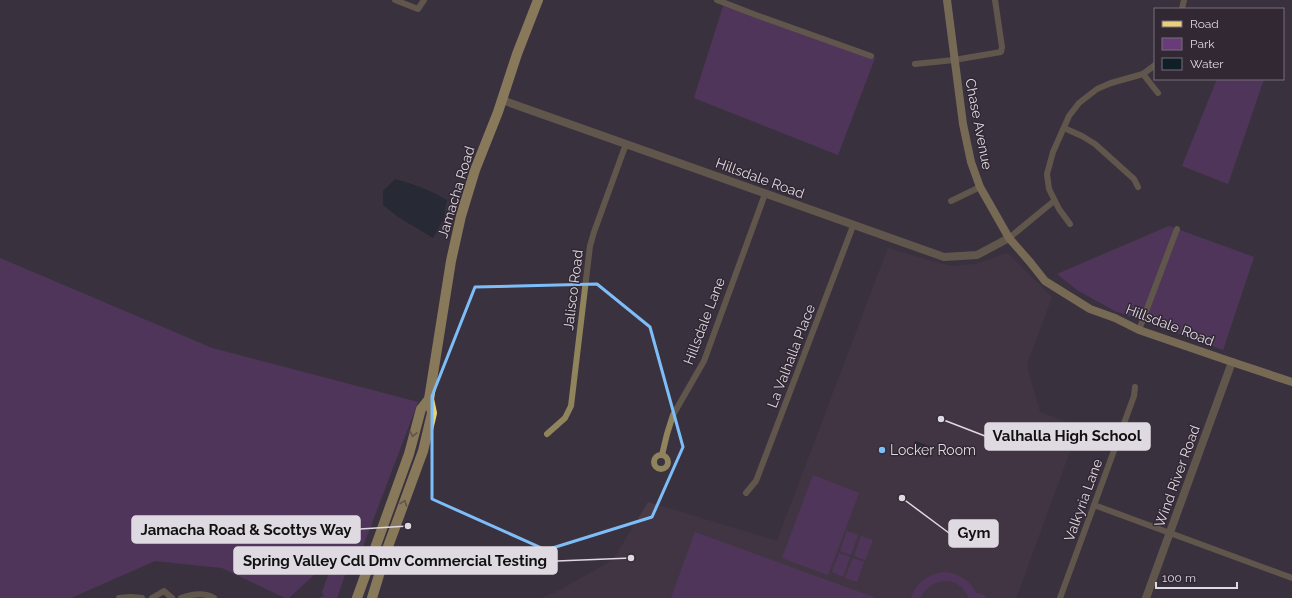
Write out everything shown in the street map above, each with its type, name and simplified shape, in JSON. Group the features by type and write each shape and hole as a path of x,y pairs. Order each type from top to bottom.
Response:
{"main road":[{"name":"Jamacha Road","path":"372,598 386,552 423,450 432,413 429,399 451,260 461,216 475,170 502,100 537,0"},
{"name":"Chase Avenue","path":"947,0 963,124 971,162 980,187 1009,238 1045,281"},
{"name":"Hillsdale Road","path":"1045,281 1090,309 1115,318 1139,330 1292,382"},
{"name":"Jamacha Road","path":"357,598 409,454 421,409 429,399"},
{"path":"370,560 386,552"}],"street":[{"path":"395,0 418,9 424,0"},
{"path":"717,0 871,56"},
{"path":"915,64 954,60 1001,52 1002,47 995,0"},
{"path":"1070,224 1054,202 1049,189 1047,174 1053,152 1074,109 1090,93 1104,86 1143,74 1154,66"},
{"path":"1143,74 1158,93"},
{"name":"Hillsdale Road","path":"502,100 853,226 944,257 977,254 1009,238"},
{"path":"1064,128 1095,144 1134,179 1138,187"},
{"name":"Jalisco Road","path":"547,434 565,418 571,406 590,246 626,144"},
{"path":"951,201 980,187"},
{"name":"Hillsdale Lane","path":"662,455 665,439 674,414 704,361 765,194"},
{"path":"1009,238 1054,202"},
{"name":"La Valhalla Place","path":"746,493 756,481 853,226"},
{"path":"1139,330 1177,229"},
{"name":"Wind River Road","path":"1146,598 1232,362"},
{"name":"Valkyria Lane","path":"1060,598 1134,396 1135,387"},
{"path":"1094,505 1292,578"},
{"path":"152,598 164,591 172,598"},
{"path":"181,598 200,594 209,595 214,598"},
{"path":"119,598 142,598"}],"highlighted area":[{"path":"597,284 650,327 683,447 652,517 546,550 432,499 432,396 475,287"}],"shaded area":[{"path":"888,248 934,262 953,266 976,264 1007,253 1052,297 1027,364 1040,412 1079,427 1016,598 542,598 560,590 613,560 648,502 777,541"}],"green space":[{"path":"724,3 875,58 838,155 694,98"},
{"path":"1217,80 1264,80 1228,184 1182,166"},
{"path":"1169,226 1254,257 1223,350 1115,311 1077,290 1057,274"},
{"path":"0,258 212,348 418,402 356,565 330,560 289,598 285,598 222,568 155,561 71,598 0,598"},
{"path":"813,475 859,493 828,575 782,558"},
{"path":"847,531 858,535 851,555 840,551"},
{"path":"695,532 876,598 671,598"},
{"path":"861,536 873,540 865,560 854,556"},
{"path":"839,553 850,557 843,577 832,572"},
{"path":"853,558 864,562 857,582 845,578"},
{"path":"335,568 343,571 345,575 337,598 319,598 324,596 322,592 330,570"},
{"path":"946,572 960,576 971,585 977,594 986,596 985,598 969,598 959,585 945,581 931,585 920,598 911,598 917,587 924,579 934,574"}],"water":[{"path":"395,179 422,188 447,200 444,218 433,238 398,217 383,205 383,191"},
{"path":"915,441 932,447 928,458 911,452"}],"place":[{"name":"Valhalla High School","path":"941,419"},
{"name":"Locker Room","path":"882,450"},
{"name":"Gym","path":"902,498"},
{"name":"Jamacha Road & Scottys Way","path":"408,526"},
{"name":"Spring Valley Cdl Dmv Commercial Testing","path":"631,558"}]}
